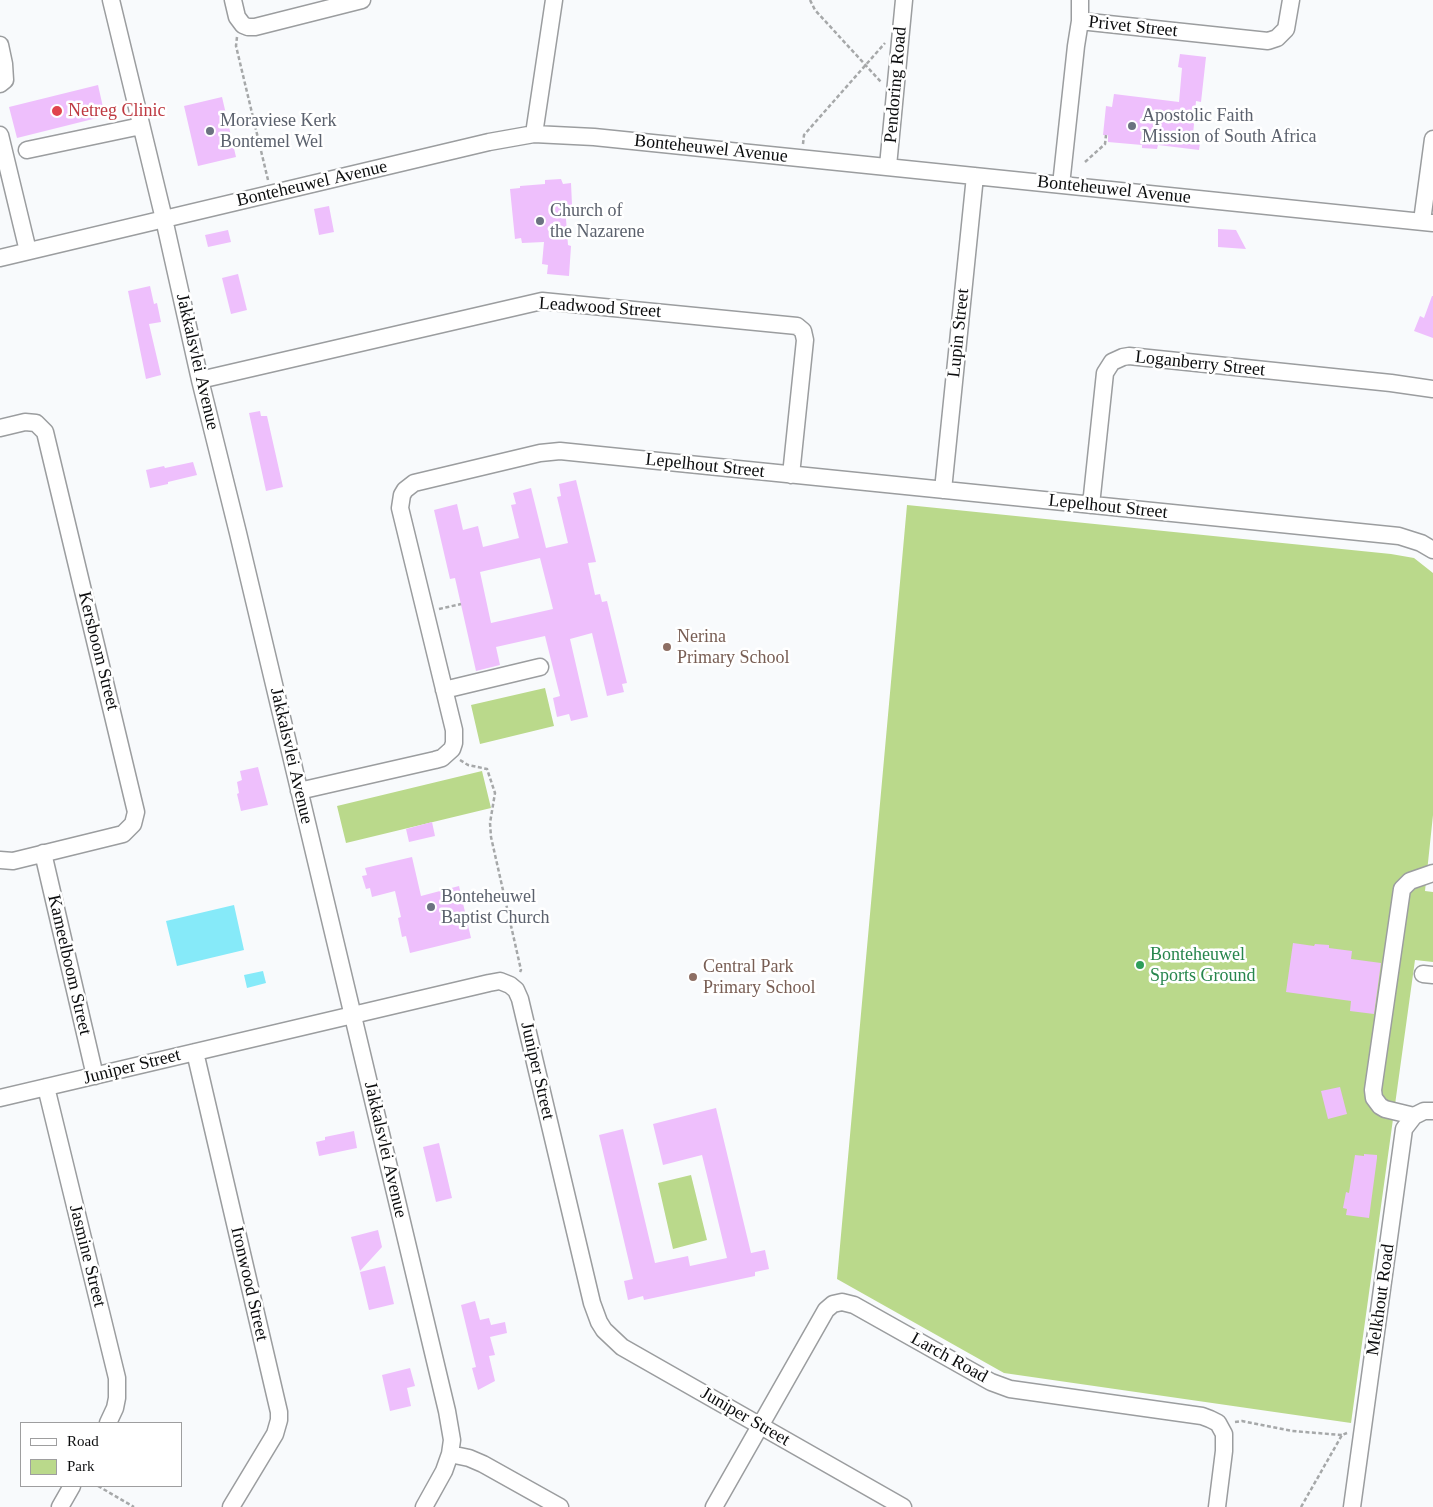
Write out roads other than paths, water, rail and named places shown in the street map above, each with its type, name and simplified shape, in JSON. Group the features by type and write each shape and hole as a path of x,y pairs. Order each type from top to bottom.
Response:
{"street":[{"name":"Jakkalsvlei Avenue","path":"111,0 164,219 200,380 448,1411 452,1440 450,1454 444,1471 424,1507"},
{"path":"233,0 240,30 362,0"},
{"path":"534,134 554,0"},
{"path":"1080,0 1080,21"},
{"name":"Privet Street","path":"1061,185 1080,21 1268,41 1277,38 1286,28 1291,0"},
{"name":"Pendoring Road","path":"888,166 900,39 901,1"},
{"path":"0,45 4,64 4,80 0,84"},
{"path":"27,150 141,126"},
{"name":"Bonteheuwel Avenue","path":"0,258 488,142 534,134 594,137 1428,222"},
{"path":"0,135 28,251"},
{"path":"1428,222 1433,139"},
{"name":"Lupin Street","path":"943,490 975,176"},
{"name":"Leadwood Street","path":"200,380 542,301 797,326 802,331 805,340 791,475"},
{"name":"Loganberry Street","path":"1092,505 1105,373 1112,362 1123,357 1139,357 1433,389"},
{"name":"Kersboom Street","path":"0,428 25,422 36,423 45,432 136,812 133,824 123,834 13,861 0,860"},
{"name":"Lepelhout Street","path":"300,791 435,760 448,754 455,737 400,508 402,495 414,483 540,453 553,451 1399,536 1421,543 1433,550"},
{"path":"444,690 540,667"},
{"name":"Kameelboom Street","path":"43,853 95,1076"},
{"path":"1433,873 1410,880 1402,889 1374,1090 1374,1098 1385,1109 1414,1116 1424,1111 1433,1111"},
{"name":"Juniper Street","path":"0,1098 495,982 510,984 516,990 520,999 592,1303 599,1322 610,1337 622,1347 902,1507"},
{"name":"Ironwood Street","path":"195,1052 279,1412 275,1434 231,1507"},
{"name":"Jasmine Street","path":"46,1088 116,1378 117,1398 112,1417 109,1422"},
{"name":"Melkhout Road","path":"1352,1507 1404,1129 1414,1116"},
{"name":"Larch Road","path":"714,1507 826,1310 833,1304 842,1302 854,1305 991,1382 1010,1389 1202,1416 1218,1424 1224,1434 1224,1451 1217,1507"},
{"path":"450,1454 469,1458 483,1464 560,1507"},
{"path":"60,1507 71,1487"}],"water":[{"path":"234,905 244,950 177,966 166,921"},
{"path":"263,971 266,983 247,988 244,975"}],"place":[{"name":"Netreg Clinic","path":"57,111"},
{"name":"Apostolic Faith Mission of South Africa","path":"1132,126"},
{"name":"Moraviese Kerk Bontemel Wel","path":"210,131"},
{"name":"Church of the Nazarene","path":"540,221"},
{"name":"Nerina Primary School","path":"667,647"},
{"name":"Bonteheuwel Baptist Church","path":"431,907"},
{"name":"Bonteheuwel Sports Ground","path":"1140,965"},
{"name":"Central Park Primary School","path":"693,977"}]}
